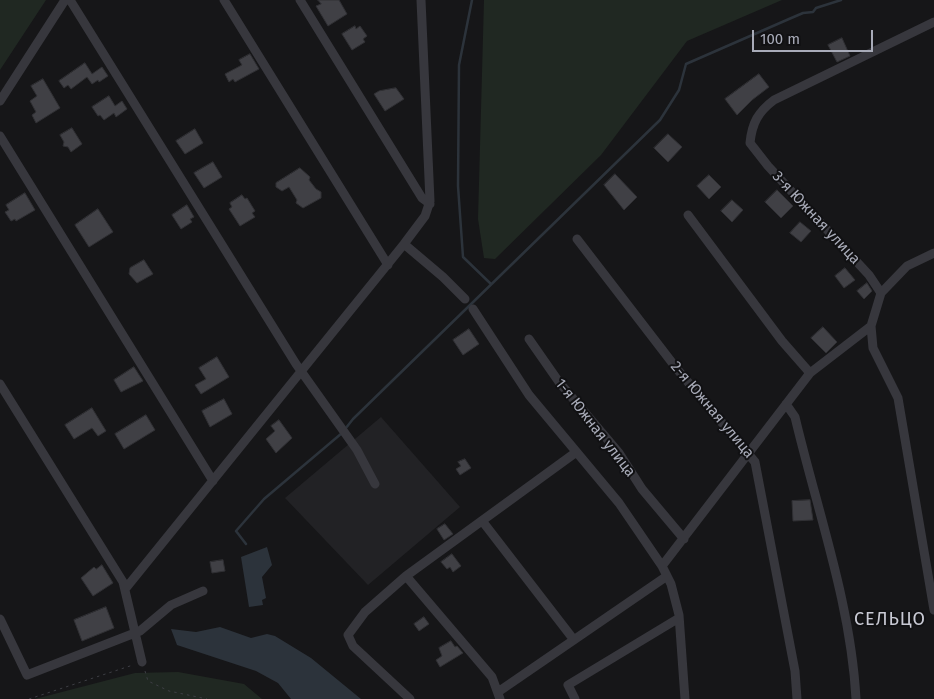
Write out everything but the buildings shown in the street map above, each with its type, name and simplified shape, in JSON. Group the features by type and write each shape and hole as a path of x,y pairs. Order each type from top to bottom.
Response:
{"street":[{"path":"0,101 65,0"},
{"path":"70,0 301,372 357,450 375,484"},
{"path":"224,0 388,265"},
{"path":"300,0 422,198 430,204"},
{"path":"126,588 388,265 425,216 430,204 421,0"},
{"name":"3-я Южная улица","path":"881,293 869,275 768,166 750,143 751,126 761,109 774,100 934,22"},
{"path":"0,136 213,481"},
{"path":"688,215 782,341 810,373"},
{"name":"2-я Южная улица","path":"577,239 677,369 755,462 795,671 797,699"},
{"path":"404,244 465,299"},
{"path":"934,253 907,266 881,293 871,326 873,348 898,398 934,610"},
{"path":"473,309 529,395 575,453 619,502 662,566 667,576 679,618 685,699"},
{"path":"662,566 750,454 810,373 871,326"},
{"name":"1-я Южная улица","path":"529,339 559,382 619,453 642,489 684,538"},
{"path":"0,384 126,588 142,662"},
{"path":"786,404 795,418 834,568 854,665 856,699"},
{"path":"410,699 352,646 348,635 365,612 406,576 436,553 483,522 575,453"},
{"path":"483,522 574,640"},
{"path":"406,576 492,677 499,695 574,640 667,576"},
{"path":"0,619 27,675 135,633 144,628 171,605 203,591"},
{"path":"575,699 568,685 679,618"}],"path":[{"path":"29,699 142,662 148,681 169,691 207,699"}],"shaded area":[{"path":"0,0 46,0 0,70"},
{"path":"484,0 782,0 687,41 601,155 495,259 484,258 478,219"},
{"path":"381,417 460,507 368,585 285,498"},
{"path":"267,547 272,565 262,577 266,598 262,600 263,605 249,607 241,557"},
{"path":"220,627 251,638 267,634 275,636 311,658 361,699 291,699 278,683 256,671 177,645 171,629 196,632"},
{"path":"178,672 244,684 262,699 35,699 135,673"}],"waterway":[{"path":"472,0 459,65 458,186 463,257 491,284"},
{"path":"246,544 236,531 264,499 342,433 353,419 660,120 679,90 686,64 803,13 813,12 816,8 841,0"}],"district":[{"name":"СЕЛЬЦО","path":"890,620"}]}
